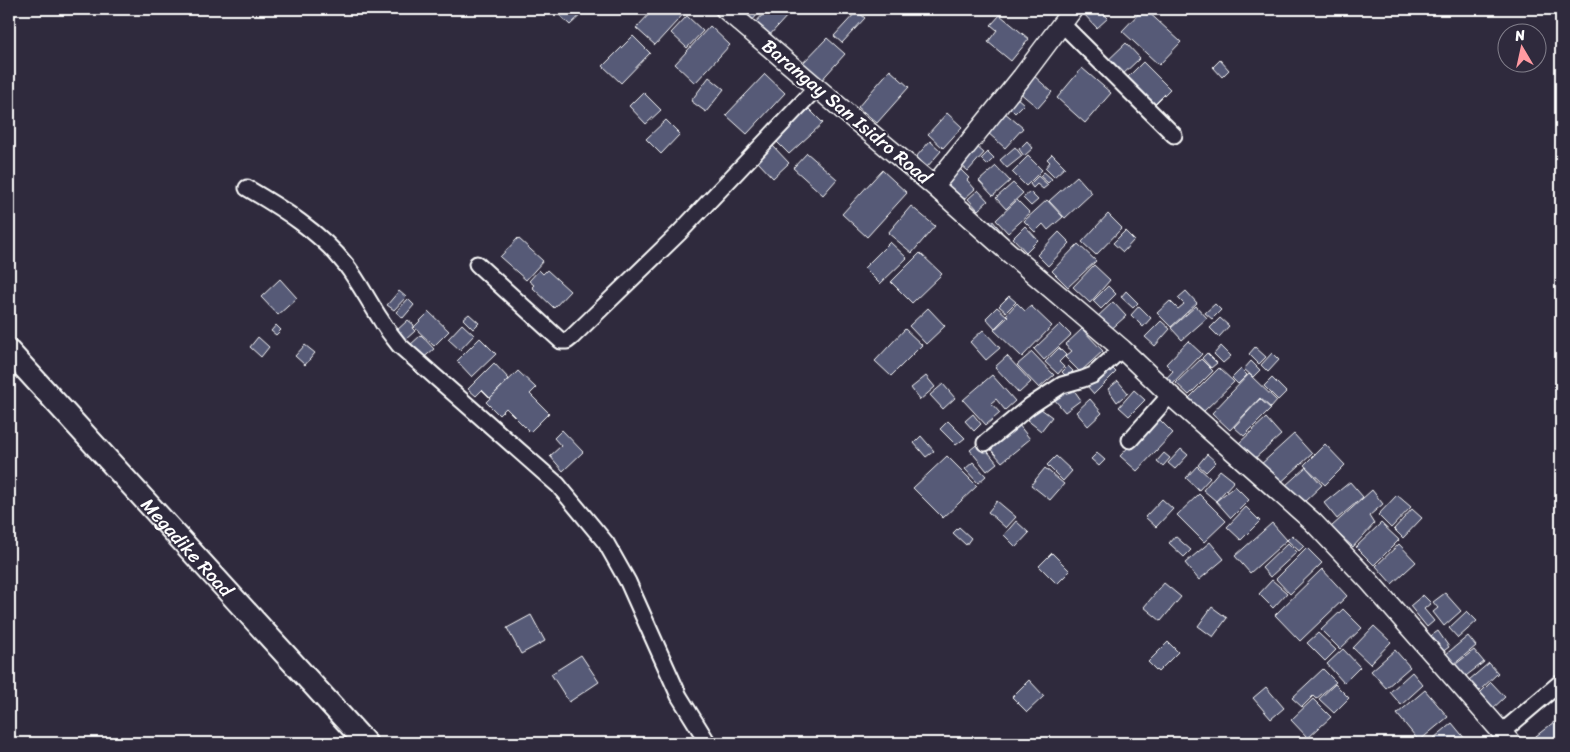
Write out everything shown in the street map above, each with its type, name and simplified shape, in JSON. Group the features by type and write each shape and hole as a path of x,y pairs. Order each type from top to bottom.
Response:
{"main road":[{"name":"Megadike Road","path":"9,351 366,743"}],"street":[{"name":"Barangay San Isidro Road","path":"725,9 934,186 1073,9"},
{"path":"1062,24 1174,135"},
{"path":"477,264 561,341 567,340 679,233 817,87"},
{"path":"934,186 1122,349 1313,522 1369,580 1507,738 1545,694 1561,682"},
{"path":"247,188 283,209 326,244 345,264 380,320 399,345 558,485 606,543 628,582 679,696 708,743"},
{"path":"985,443 1030,406 1062,385 1093,375 1122,349"},
{"path":"1130,440 1170,394"}],"building":[{"path":"555,9 587,9 570,25"},
{"path":"654,9 688,9 655,45 636,28"},
{"path":"736,9 762,9 752,21"},
{"path":"768,9 781,9 788,15 767,38 753,25"},
{"path":"1086,9 1099,9 1108,18 1097,28 1082,12"},
{"path":"1143,9 1181,42 1159,65 1122,31"},
{"path":"857,11 865,18 842,43 834,36"},
{"path":"1000,15 1029,39 1011,61 988,42 997,30 991,25"},
{"path":"687,16 703,31 687,48 671,33"},
{"path":"710,26 730,45 695,83 675,64"},
{"path":"633,36 650,53 621,83 603,66"},
{"path":"827,38 845,54 818,84 799,67"},
{"path":"1126,43 1140,58 1118,79 1104,64"},
{"path":"1220,60 1229,70 1222,77 1213,67"},
{"path":"1143,62 1170,89 1152,107 1125,80"},
{"path":"1082,68 1111,93 1085,123 1057,98"},
{"path":"890,70 909,87 877,123 858,107"},
{"path":"765,74 785,93 747,134 726,115"},
{"path":"1033,75 1052,92 1038,108 1019,92"},
{"path":"709,77 724,89 706,112 691,101"},
{"path":"643,92 661,110 646,124 629,106"},
{"path":"1015,96 1024,104 1015,113 1007,105"},
{"path":"809,109 823,123 789,154 776,141"},
{"path":"1004,112 1023,128 1005,148 987,132"},
{"path":"947,113 962,127 943,148 928,134"},
{"path":"666,120 680,134 661,154 646,139"},
{"path":"930,141 941,151 927,167 916,157"},
{"path":"1027,141 1033,148 1024,156 1019,149"},
{"path":"773,146 789,163 773,178 757,161"},
{"path":"976,146 984,153 968,171 960,164"},
{"path":"1015,147 1022,156 1007,168 1000,160"},
{"path":"988,152 994,158 987,165 981,159"},
{"path":"807,153 837,179 823,195 793,168"},
{"path":"1052,154 1065,167 1054,177 1045,168 1050,162 1047,159"},
{"path":"1028,156 1042,170 1026,186 1012,172"},
{"path":"956,165 969,178 967,180 975,189 963,200 942,179"},
{"path":"996,166 1010,181 993,196 979,181"},
{"path":"882,170 907,193 867,237 842,214"},
{"path":"1044,172 1052,179 1048,183 1040,176"},
{"path":"1038,176 1048,185 1043,189 1037,184 1033,188 1030,184"},
{"path":"1077,176 1092,193 1065,218 1049,201"},
{"path":"1013,183 1023,193 1006,209 996,198"},
{"path":"978,190 988,201 978,210 968,199"},
{"path":"1030,192 1038,200 1031,206 1023,198"},
{"path":"1017,200 1030,213 1008,233 996,220"},
{"path":"1047,200 1063,217 1048,230 1043,224 1035,232 1024,221"},
{"path":"911,206 935,226 912,253 888,233"},
{"path":"1108,214 1122,228 1096,255 1082,242"},
{"path":"992,220 1002,232 995,239 984,227"},
{"path":"1025,226 1038,240 1026,252 1013,238"},
{"path":"1125,231 1134,240 1123,252 1113,243"},
{"path":"1059,232 1070,243 1048,266 1037,255"},
{"path":"518,238 543,261 526,280 500,257"},
{"path":"890,242 907,258 880,284 864,268"},
{"path":"1078,244 1096,261 1068,287 1052,271"},
{"path":"920,253 942,274 912,303 891,282"},
{"path":"1094,265 1110,280 1090,303 1073,287"},
{"path":"539,270 543,274 547,270 570,291 554,308 532,287 534,285 529,281"},
{"path":"280,279 297,298 278,315 261,297"},
{"path":"1108,286 1116,294 1101,309 1093,301"},
{"path":"399,291 406,297 394,310 387,305"},
{"path":"1126,291 1138,303 1133,308 1121,297"},
{"path":"1186,291 1197,303 1171,327 1157,313 1170,301 1178,309 1184,304 1178,298"},
{"path":"1009,296 1016,302 1006,312 999,306"},
{"path":"408,299 414,305 403,318 396,312"},
{"path":"1113,302 1126,316 1108,332 1095,319"},
{"path":"1017,303 1025,311 1031,306 1052,326 1022,357 994,330 1008,317 1006,315"},
{"path":"1215,304 1221,310 1212,319 1205,313"},
{"path":"1139,306 1151,318 1143,327 1131,315"},
{"path":"1196,306 1207,318 1182,340 1171,328"},
{"path":"997,307 1007,316 995,328 986,318"},
{"path":"928,308 945,326 926,344 909,326"},
{"path":"429,312 449,331 434,346 414,327"},
{"path":"469,314 479,323 473,329 463,319"},
{"path":"1220,318 1229,326 1219,337 1210,328"},
{"path":"408,320 414,325 412,328 415,331 404,341 395,332"},
{"path":"1161,321 1170,329 1155,346 1145,337"},
{"path":"462,324 474,335 460,350 448,339"},
{"path":"1060,324 1071,335 1044,360 1034,349"},
{"path":"276,325 281,330 276,335 271,331"},
{"path":"905,329 922,345 891,376 875,361"},
{"path":"1082,329 1103,351 1080,372 1065,357 1072,351 1065,345"},
{"path":"983,330 1000,348 986,360 970,342"},
{"path":"421,335 434,349 422,359 409,346"},
{"path":"258,337 269,347 261,357 250,347"},
{"path":"480,338 496,354 472,377 457,361"},
{"path":"1188,341 1202,354 1167,390 1161,384 1173,371 1166,364"},
{"path":"305,345 315,353 305,365 295,356"},
{"path":"1221,346 1231,356 1223,363 1214,354"},
{"path":"1255,347 1266,357 1259,364 1249,354"},
{"path":"1059,348 1066,355 1059,362 1064,367 1058,374 1045,362"},
{"path":"1032,352 1054,375 1039,388 1017,365"},
{"path":"1207,353 1217,363 1211,368 1202,358"},
{"path":"1272,353 1279,360 1268,372 1261,365"},
{"path":"1007,356 1031,382 1019,393 995,367"},
{"path":"1201,359 1213,371 1189,395 1176,383"},
{"path":"1251,361 1260,370 1253,377 1244,369"},
{"path":"494,363 509,379 490,398 482,390 476,396 468,389"},
{"path":"1109,365 1116,372 1094,394 1087,386"},
{"path":"1068,366 1073,371 1067,377 1062,372"},
{"path":"1219,368 1234,382 1203,412 1189,398"},
{"path":"1241,369 1247,375 1238,384 1232,378"},
{"path":"518,371 536,388 530,394 549,413 530,432 506,408 499,415 486,402"},
{"path":"1249,374 1277,401 1271,408 1260,398 1230,430 1212,413"},
{"path":"992,375 1015,401 1005,410 996,399 991,403 1000,413 986,425 963,400"},
{"path":"926,376 935,387 920,400 911,388"},
{"path":"1272,378 1286,392 1278,400 1264,386"},
{"path":"1118,381 1128,393 1117,402 1108,389"},
{"path":"943,384 955,398 943,409 930,395"},
{"path":"1071,386 1081,400 1065,412 1054,399"},
{"path":"1134,390 1145,400 1129,416 1119,407"},
{"path":"1090,399 1102,413 1088,426 1076,412"},
{"path":"1260,399 1271,409 1244,436 1234,427"},
{"path":"1037,406 1052,417 1041,431 1026,419"},
{"path":"973,414 981,424 974,431 965,421"},
{"path":"1157,417 1173,433 1137,471 1120,456"},
{"path":"1266,418 1281,435 1253,460 1238,444"},
{"path":"1015,420 1030,439 1002,462 986,444"},
{"path":"948,421 965,438 956,445 940,429"},
{"path":"562,430 583,452 563,471 550,456 561,446 554,438"},
{"path":"1294,434 1312,454 1277,486 1259,466"},
{"path":"921,436 934,451 926,457 914,443"},
{"path":"980,442 997,463 987,471 970,450"},
{"path":"1325,444 1345,465 1325,485 1304,465"},
{"path":"1181,449 1188,455 1175,469 1168,463"},
{"path":"1097,453 1105,460 1099,466 1091,459"},
{"path":"1164,453 1170,458 1163,466 1157,461"},
{"path":"1207,454 1216,462 1206,472 1198,465"},
{"path":"947,456 977,486 943,518 913,488"},
{"path":"1056,456 1072,471 1063,481 1047,465"},
{"path":"973,462 986,476 978,483 965,469"},
{"path":"1197,466 1210,478 1199,490 1186,478"},
{"path":"1306,467 1322,485 1302,504 1285,486"},
{"path":"1045,468 1064,484 1050,500 1031,485"},
{"path":"1220,470 1234,481 1216,501 1203,490"},
{"path":"1350,482 1363,497 1337,519 1324,503"},
{"path":"1235,486 1249,500 1231,518 1216,501"},
{"path":"1372,490 1383,504 1369,516 1374,524 1353,547 1331,527"},
{"path":"1199,494 1226,521 1204,542 1177,515"},
{"path":"1397,495 1411,507 1391,528 1378,515"},
{"path":"1162,499 1173,509 1156,527 1145,517"},
{"path":"997,501 1016,517 1006,528 988,512"},
{"path":"1246,507 1260,521 1241,540 1227,527"},
{"path":"1412,509 1422,518 1403,538 1394,529"},
{"path":"1016,521 1029,533 1016,547 1004,535"},
{"path":"1272,523 1287,540 1250,573 1235,556"},
{"path":"1381,523 1399,540 1374,565 1356,547"},
{"path":"959,527 971,538 966,545 953,533"},
{"path":"1292,535 1304,546 1299,551 1287,540"},
{"path":"1175,536 1191,550 1184,557 1169,543"},
{"path":"1210,542 1224,559 1199,580 1185,563"},
{"path":"1288,543 1297,552 1270,577 1262,568"},
{"path":"1399,544 1416,562 1392,584 1376,566"},
{"path":"1307,548 1322,563 1290,594 1276,579"},
{"path":"1052,553 1070,571 1057,584 1039,566"},
{"path":"1322,569 1347,596 1300,641 1275,615"},
{"path":"1272,580 1287,593 1273,608 1259,594"},
{"path":"1164,583 1181,597 1161,621 1144,607"},
{"path":"1445,593 1461,611 1444,626 1433,612 1438,608 1433,602"},
{"path":"1423,595 1431,603 1424,609 1434,621 1427,627 1410,606"},
{"path":"1212,607 1227,618 1213,637 1198,626"},
{"path":"1343,609 1362,628 1340,649 1321,630"},
{"path":"1467,611 1477,621 1458,638 1449,628"},
{"path":"531,615 545,641 521,654 507,628"},
{"path":"1374,626 1391,642 1370,664 1353,648"},
{"path":"1438,631 1449,647 1437,656 1425,640"},
{"path":"1318,633 1336,650 1325,661 1307,643"},
{"path":"1468,636 1476,646 1453,665 1445,655"},
{"path":"1168,642 1178,652 1158,672 1148,662"},
{"path":"1343,649 1360,667 1344,683 1327,664"},
{"path":"1395,650 1410,667 1386,688 1371,671"},
{"path":"1474,650 1484,662 1462,679 1452,667"},
{"path":"581,655 599,682 569,702 551,674"},
{"path":"1489,663 1498,673 1479,691 1469,680"},
{"path":"1323,669 1336,682 1316,699 1313,696 1302,707 1292,698"},
{"path":"1412,672 1423,685 1401,705 1390,692"},
{"path":"1029,680 1044,696 1027,712 1012,697"},
{"path":"1491,682 1505,697 1490,711 1476,697"},
{"path":"1335,684 1349,698 1334,713 1319,699"},
{"path":"1266,687 1284,708 1271,719 1253,698"},
{"path":"1425,690 1448,717 1419,741 1397,714"},
{"path":"1313,699 1331,717 1308,738 1291,720"},
{"path":"1554,722 1561,731 1561,743 1527,743"},
{"path":"1452,723 1466,740 1462,743 1428,743"}]}
